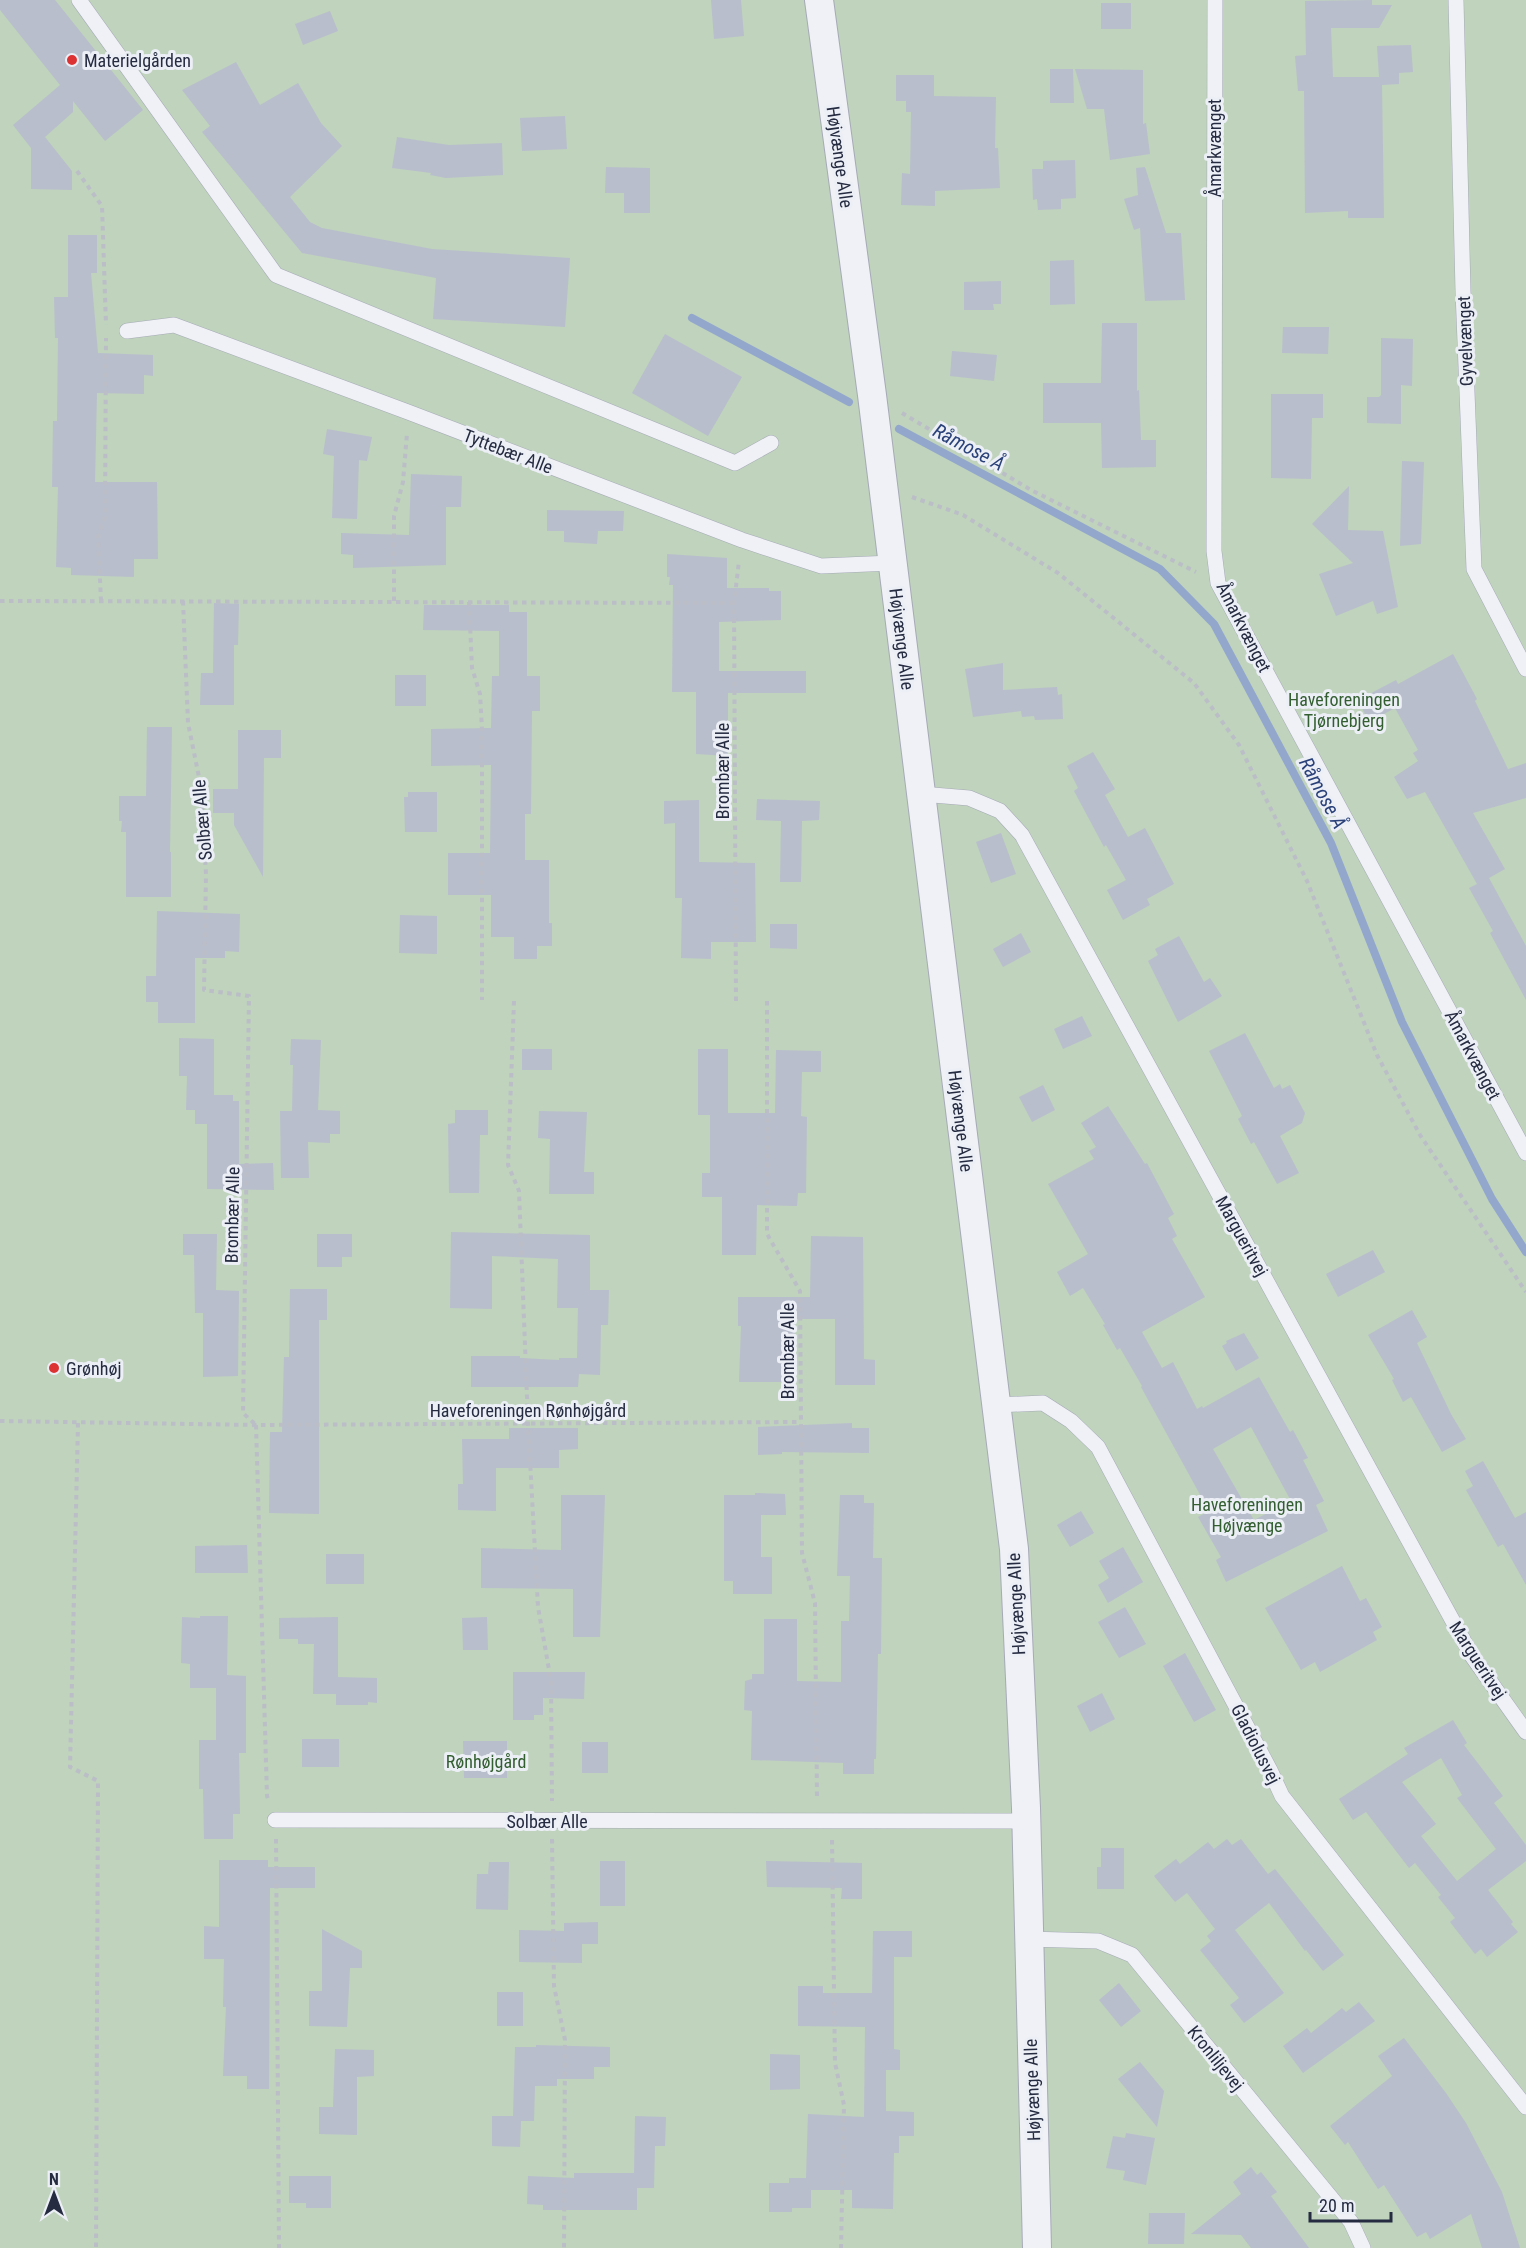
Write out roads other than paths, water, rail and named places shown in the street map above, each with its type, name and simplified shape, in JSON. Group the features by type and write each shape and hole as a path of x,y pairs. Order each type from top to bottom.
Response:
{"street":[{"name":"Højvænge Alle","path":"819,0 872,394 1014,1549 1026,1821 1037,2248"}],"lane":[{"path":"79,0 276,275 735,463 771,442"},
{"name":"Åmarkvænget","path":"1215,0 1214,551 1218,583 1526,1153"},
{"name":"Gyvelvænget","path":"1456,0 1463,291 1474,569 1526,669"},
{"name":"Tyttebær Alle","path":"127,331 174,325 741,540 821,566 892,563"},
{"name":"Margueritvej","path":"921,794 969,798 1000,811 1022,835 1472,1656 1526,1732"},
{"name":"Gladiolusvej","path":"996,1405 1043,1403 1071,1421 1098,1448 1270,1770 1282,1797 1526,2107"},
{"name":"Solbær Alle","path":"275,1821 1026,1821"},
{"name":"Kronliljevej","path":"1028,1939 1098,1941 1132,1955 1351,2222 1363,2248"}],"waterway":[{"name":"Råmose Å","path":"692,318 849,402"},
{"name":"Råmose Å","path":"899,429 1160,569 1214,624 1331,843 1402,1022 1492,1199 1526,1252"}],"place":[{"name":"Materielgården","path":"72,60"},
{"name":"Grønhøj","path":"54,1368"}],"park label":[{"name":"Haveforeningen Tjørnebjerg","path":"1344,709"},
{"name":"Haveforeningen Højvænge","path":"1247,1514"},
{"name":"Rønhøjgård","path":"486,1761"}]}
